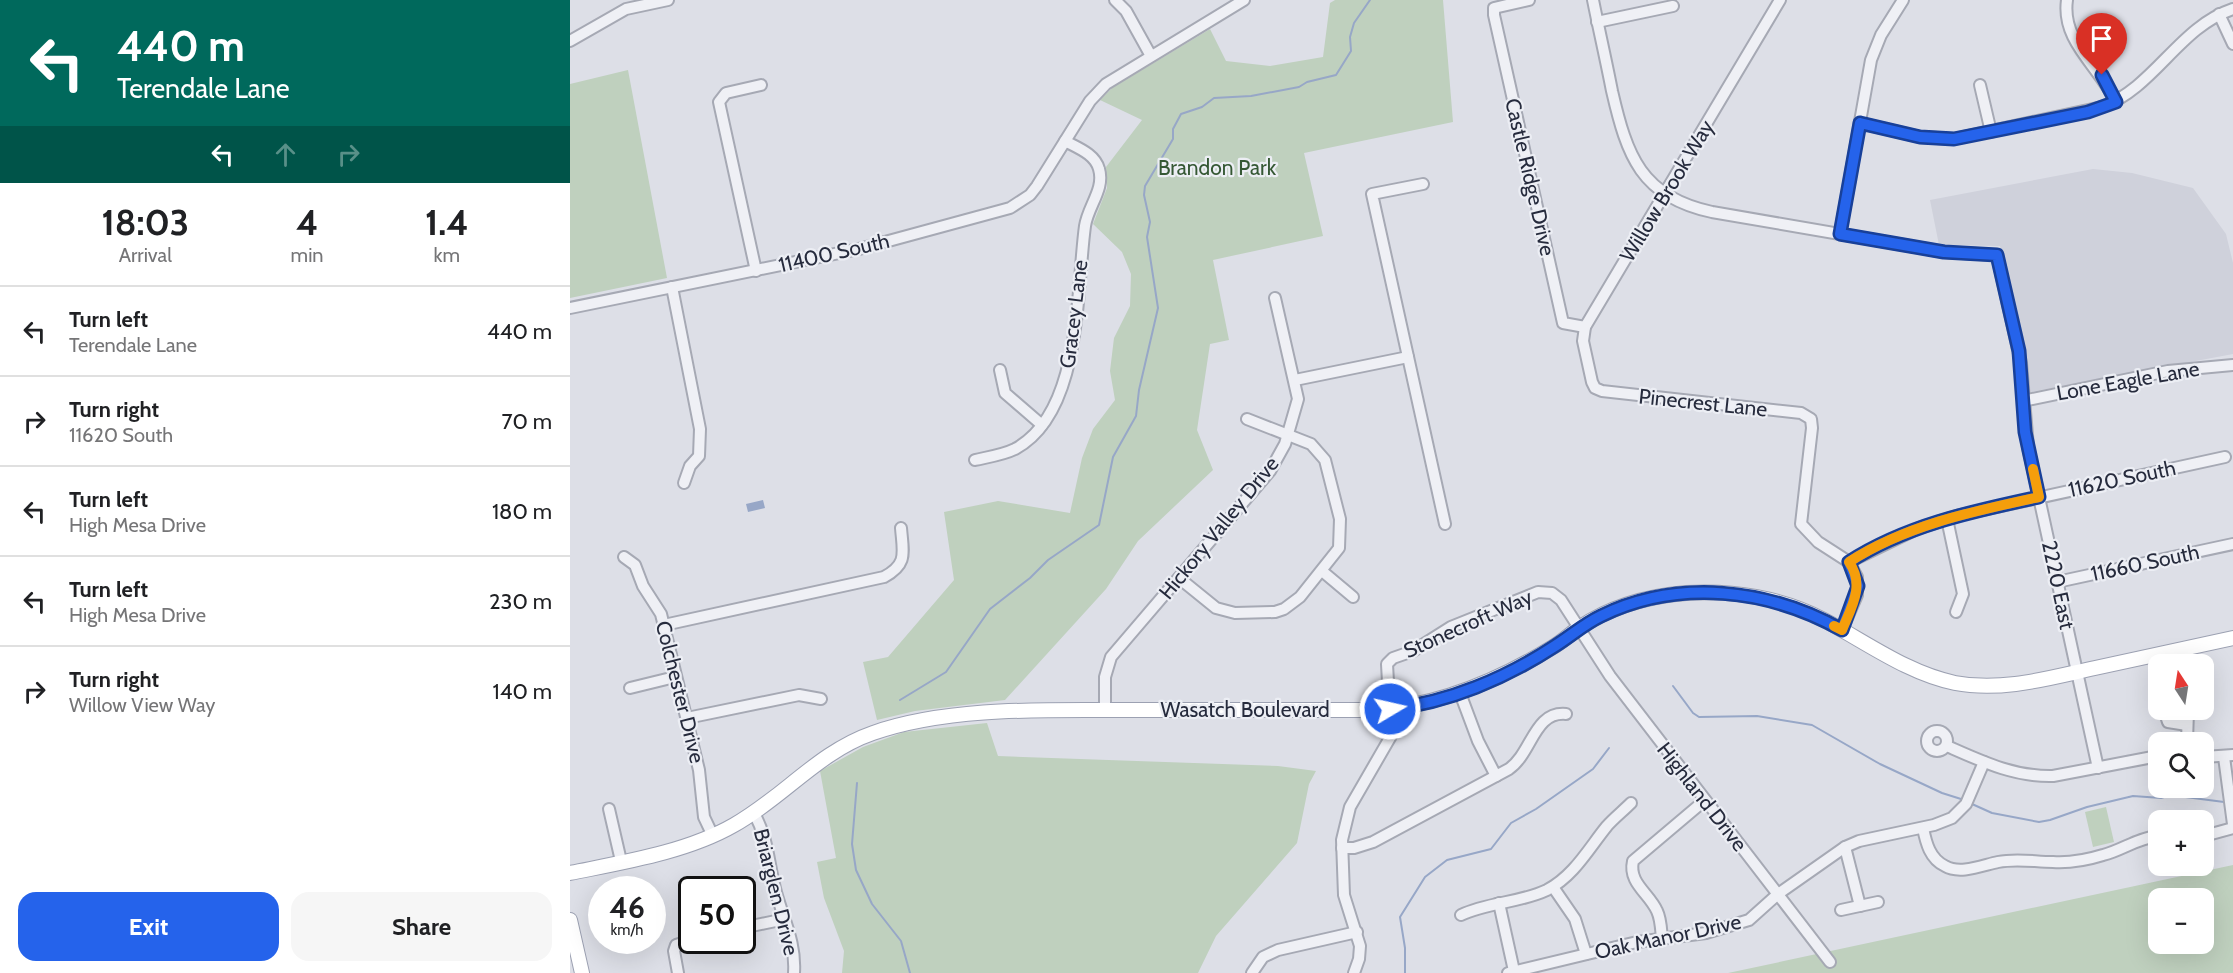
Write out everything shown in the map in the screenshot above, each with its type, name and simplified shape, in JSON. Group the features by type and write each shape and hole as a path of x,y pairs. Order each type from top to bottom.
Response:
{"main road":[{"name":"Wasatch Boulevard","path":"570,873 672,850 713,836 754,813 824,757 859,739 888,728 919,721 1013,711 1390,709 1427,703 1460,693 1535,657 1579,628 1614,610 1648,599 1686,593 1716,592 1747,595 1791,606 1842,630 1918,672 1956,683 2011,685 2233,639"},
{"path":"570,920 582,973"}],"street":[{"path":"570,41 626,9 668,0"},
{"path":"1115,0 1126,11 1151,56"},
{"name":"Castle Ridge Drive","path":"1529,0 1494,8 1563,323 1586,327"},
{"path":"1593,0 1627,148 1642,175 1665,194 1691,207 1840,234 1875,47 1903,0"},
{"name":"Willow Brook Way","path":"1586,327 1780,0"},
{"path":"2067,0 2067,20 2070,33 2076,44 2102,75 2116,102"},
{"name":"11400 South","path":"570,308 860,249 1010,208 1030,195 1097,92 1240,1"},
{"path":"1597,22 1673,6"},
{"path":"1860,123 1937,139 1991,132 2088,112 2116,102 2136,88 2194,31 2219,14 2233,9"},
{"path":"2219,14 2233,45"},
{"path":"756,271 719,102 726,93 761,85"},
{"path":"1980,85 1991,132"},
{"name":"Gracey Lane","path":"975,460 1014,449 1042,425 1054,408 1066,379 1085,224 1101,181 1098,164 1092,157 1065,141"},
{"path":"1423,184 1372,194 1445,524"},
{"name":"2220 East","path":"1840,234 1944,252 1997,255 2019,351 2025,432 2098,768"},
{"path":"672,286 700,429 699,456 690,466 684,483"},
{"name":"Hickory Valley Drive","path":"1105,710 1105,677 1112,657 1270,471 1289,434 1297,409 1295,380 1275,298"},
{"name":"Pinecrest Lane","path":"1586,327 1583,341 1595,388 1622,394 1801,413 1811,419 1812,428 1801,524 1818,542 1849,562"},
{"path":"1295,380 1408,357"},
{"name":"Lone Eagle Lane","path":"2023,401 2168,371 2233,364"},
{"path":"1000,370 1005,393 1042,425"},
{"path":"1179,578 1216,608 1235,613 1265,613 1284,609 1293,604 1335,556 1341,538 1341,519 1330,471 1319,451 1289,434 1247,419"},
{"name":"11620 South","path":"1849,562 1861,554 1947,519 2225,457"},
{"path":"1947,519 1963,594 1956,612"},
{"path":"664,625 884,577 896,571 903,559 901,528"},
{"name":"11660 South","path":"2057,582 2233,544"},
{"name":"Colchester Drive","path":"624,557 634,565 643,586 661,614 699,770 704,817 713,836"},
{"path":"1842,630 1858,586 1849,562"},
{"path":"1322,571 1353,597"},
{"name":"Stonecroft Way","path":"1390,709 1386,669 1391,659 1413,651 1451,627 1538,592 1556,596 1579,628"},
{"name":"Highland Drive","path":"1579,628 1610,676 1830,962"},
{"path":"630,688 675,677"},
{"path":"1460,693 1478,741 1496,776"},
{"path":"687,718 799,695 821,699"},
{"path":"1354,973 1360,954 1357,932 1344,895 1342,848 1350,807 1390,741 1392,731 1390,709"},
{"path":"1342,848 1354,848 1373,842 1509,769 1523,756 1544,719 1551,715 1566,714"},
{"path":"2167,720 2187,725"},
{"path":"2187,720 2187,732"},
{"path":"1947,746 2012,772 2037,777 2148,758"},
{"path":"2214,757 2229,756 2233,826 2214,833"},
{"name":"Oak Manor Drive","path":"1511,972 1586,954 1706,933 1749,920 1778,894 1845,847 1865,839 1943,822 1960,812 1984,762"},
{"path":"1662,939 1658,912 1635,879 1633,861 1704,801"},
{"path":"1461,915 1536,894 1552,887 1586,856 1608,825 1631,804"},
{"path":"609,809 621,861"},
{"name":"Briarglen Drive","path":"754,813 768,846 775,890 795,950 794,973"},
{"path":"1923,828 1929,850 1935,859 1944,866 1956,869 2012,860 2053,862 2084,860 2105,855 2137,839 2148,837"},
{"path":"1845,847 1860,906"},
{"path":"1552,887 1575,919 1586,954"},
{"path":"1841,910 1878,902"},
{"path":"1499,903 1511,972"},
{"path":"756,925 785,919"},
{"path":"1252,973 1263,957 1278,950 1357,932"},
{"path":"678,944 674,951 678,973"}],"shaded area":[{"path":"2093,169 2132,173 2193,188 2226,234 2233,263 2233,354 2031,392 2000,246 1939,245 1930,200"}],"green space":[{"name":"Brandon Park","path":"1335,0 1443,0 1453,122 1304,153 1323,236 1213,260 1229,340 1210,344 1197,430 1213,470 1138,541 1106,589 1005,700 915,711 877,720 863,662 888,657 954,580 944,512 998,501 1070,513 1082,458 1093,429 1115,400 1110,371 1114,338 1130,306 1131,274 1122,252 1093,224 1107,188 1106,167 1142,120 1100,100 1112,88 1210,29 1226,61 1270,66 1323,57 1330,3"},
{"path":"628,70 667,278 570,298 570,84"},
{"path":"987,723 998,756 1278,766 1316,771 1309,784 1297,843 1216,936 1198,973 842,973 844,951 824,898 817,862 836,858 820,771 863,747 904,732"},
{"path":"2106,807 2114,842 2093,847 2085,812"},
{"path":"2233,865 2233,973 1728,973 2182,876 2214,876 2214,869"}],"water":[{"path":"763,500 765,508 748,512 746,504"}],"waterway":[{"path":"900,700 946,672 990,609 1030,578 1048,560 1099,525 1113,457 1136,416 1139,390 1158,308 1147,237 1150,222 1144,195 1145,186 1173,139 1173,129 1181,114 1202,107 1214,98 1251,96 1299,87 1307,82 1336,75 1351,51 1350,37 1354,23 1370,0"},
{"path":"1673,686 1693,713 1699,717 1757,716 1812,725 1880,764 1942,793 1961,799"},
{"path":"1405,973 1405,948 1400,917 1425,877 1447,860 1491,849 1511,823 1536,809 1593,769 1609,748"},
{"path":"857,783 852,844 856,870 872,904 901,941 910,973"},
{"path":"1972,804 1992,813 2039,822 2133,796 2161,798 2170,795 2224,802"}],"slow traffic":[{"path":"1834,626 1842,630 1857,595 1857,577 1849,562 1861,554 1933,523 1973,511 2039,497 2033,469"}],"route":[{"path":"1390,709 1444,699 1480,685 1555,646 1579,628 1601,616 1648,599 1686,593 1716,592 1747,595 1791,606 1823,619 1842,630 1857,595 1858,586 1857,577 1849,562 1861,554 1933,523 1973,511 2039,497 2025,432 2019,351 1997,255 1944,252 1840,234 1860,123 1920,137 1937,139 1971,137 2088,112 2116,102 2102,75"}]}
